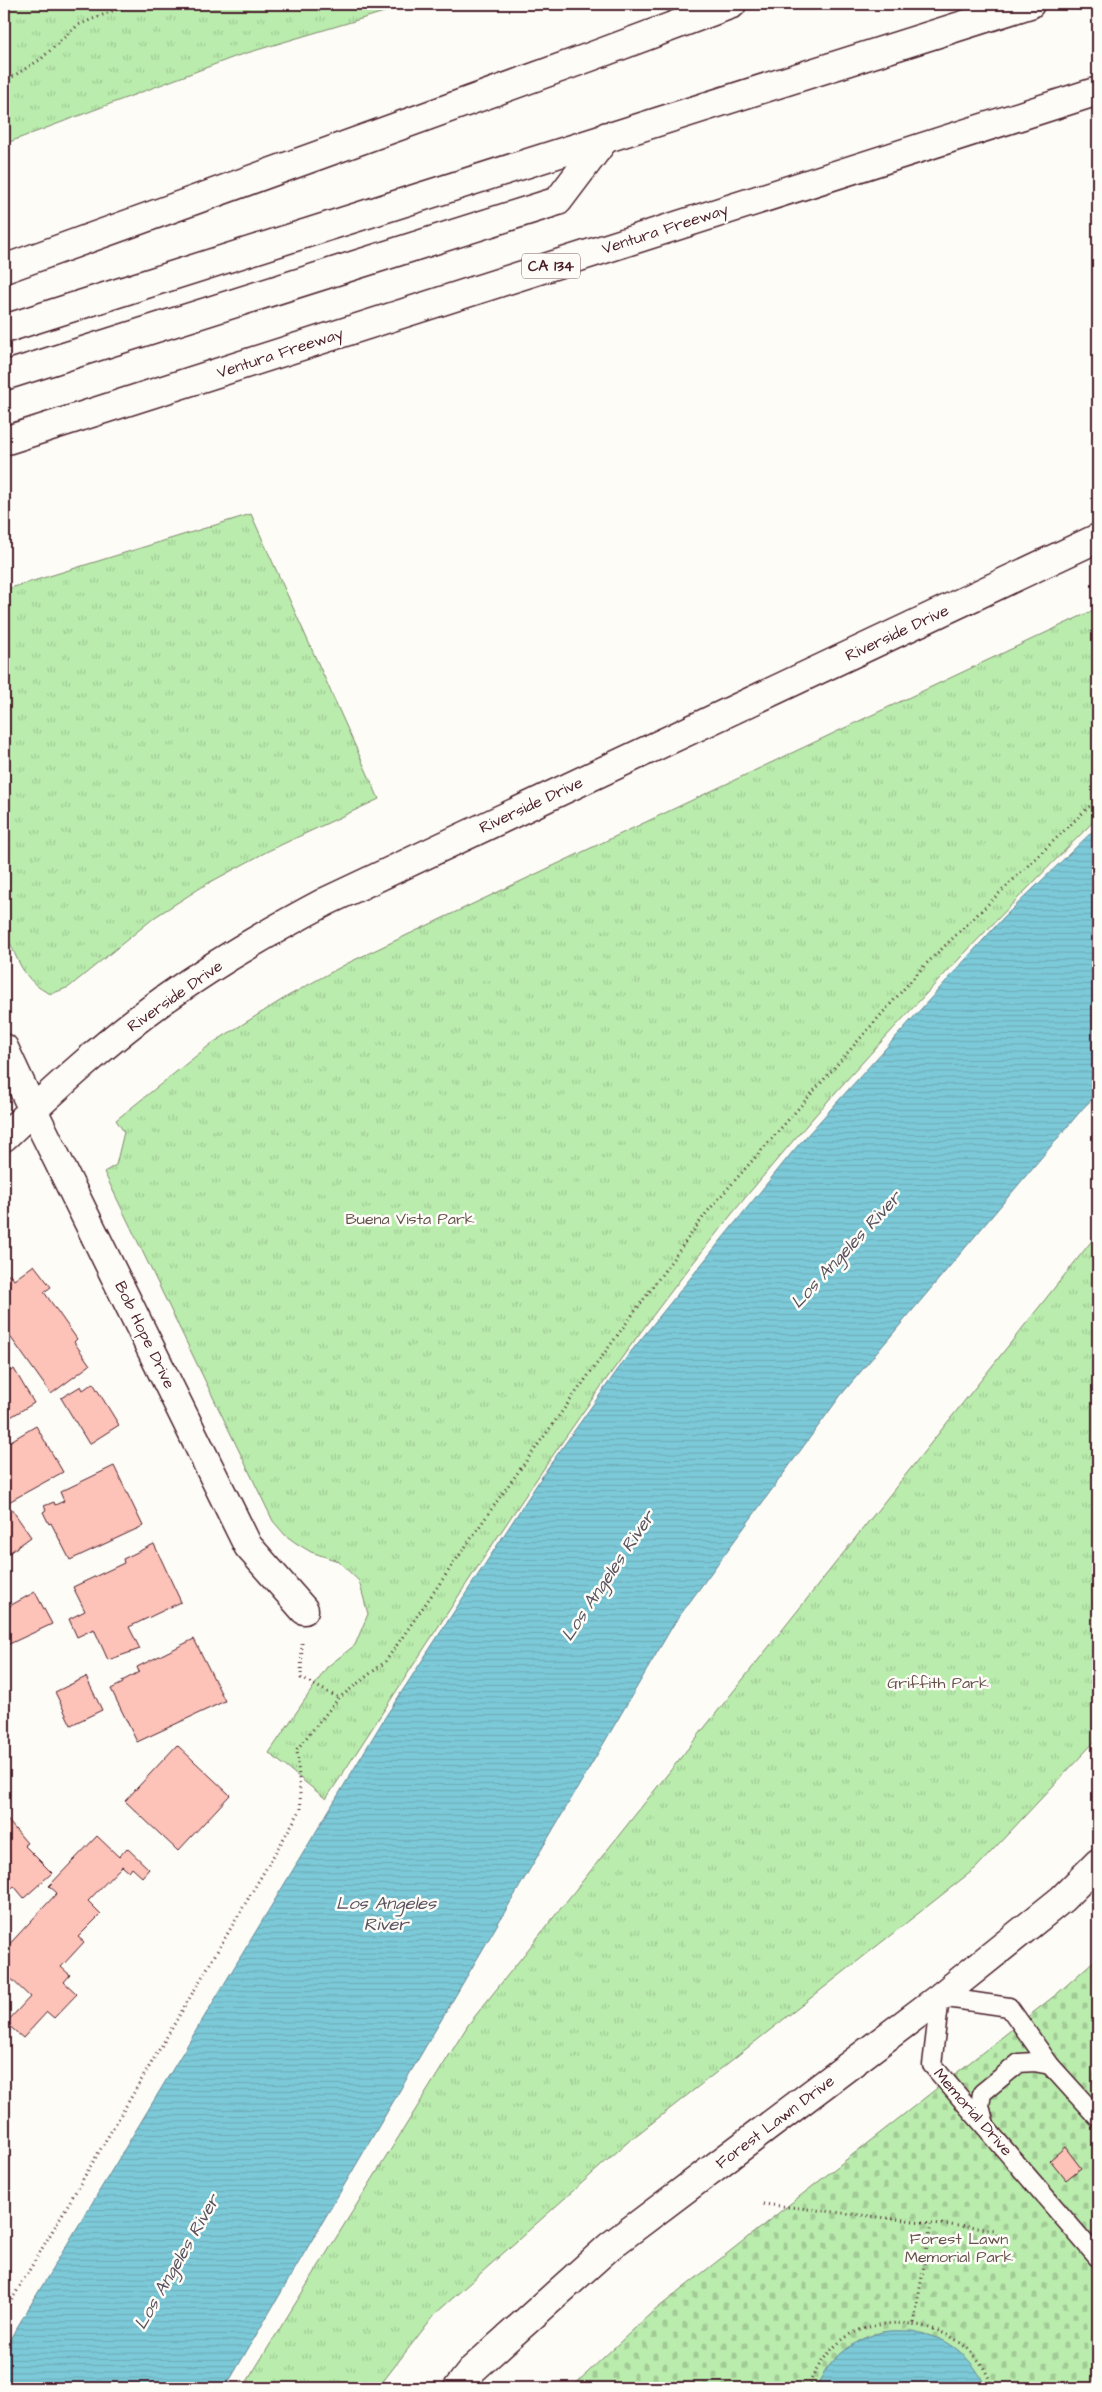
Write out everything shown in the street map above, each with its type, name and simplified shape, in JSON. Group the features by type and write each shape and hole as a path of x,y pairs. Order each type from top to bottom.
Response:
{"main road":[{"path":"4,269 732,4"},
{"path":"4,328 607,136 1030,4"},
{"name":"Ventura Freeway","path":"4,441 1098,91"},
{"path":"4,376 558,201 607,136"},
{"name":"Riverside Drive","path":"4,1137 114,1039 165,999 272,930 328,901 1098,538"},
{"name":"Bob Hope Drive","path":"4,1048 248,1546 304,1610"},
{"name":"Forest Lawn Drive","path":"458,2388 473,2369 610,2246 940,1997 1062,1899 1098,1863"}],"lane":[{"path":"940,1997 1009,2007 1050,2065 1098,2118"},
{"name":"Memorial Drive","path":"940,1997 932,2065 1098,2258"},
{"path":"986,2128 980,2106 982,2094 1019,2063 1050,2065"}],"path":[{"path":"4,82 41,59 78,25 115,10 149,4"},
{"path":"4,2313 301,1809 297,1749 339,1698 385,1662 500,1497 707,1212 924,966 1098,798"},
{"path":"304,1610 301,1678 339,1698"},
{"path":"764,2204 994,2230"},
{"path":"914,2323 931,2224"},
{"path":"807,2388 818,2366 836,2346 859,2330 886,2323 914,2323 939,2330 961,2343 979,2362 992,2388"}],"green space":[{"path":"4,4 411,4 237,56 4,144"},
{"path":"251,514 379,799 268,851 205,885 155,917 69,987 51,994 41,989 27,975 4,929 4,590"},
{"name":"Buena Vista Park","path":"1098,608 1098,817 945,974 845,1081 704,1249 653,1315 556,1451 326,1799 269,1753 327,1667 355,1645 368,1614 359,1581 338,1561 311,1552 296,1543 285,1535 273,1521 104,1172 116,1165 124,1132 116,1120 211,1044 288,996 348,963"},
{"name":"Griffith Park","path":"1098,1233 1098,1738 976,1868 629,2141 435,2314 378,2388 243,2388 468,2025"},
{"name":"Forest Lawn Memorial Park","path":"1098,1957 1098,2388 571,2388 649,2315 1058,1993"}],"water":[{"name":"Los Angeles River","path":"1098,826 1098,1094 1084,1107 841,1395 675,1622 225,2388 4,2388 4,2349 384,1719 547,1469 629,1354 794,1150 1003,918"},
{"path":"886,2331 913,2331 940,2339 954,2347 974,2366 985,2388 816,2388 834,2360 842,2352 861,2340"}],"building":[{"path":"34,1265 51,1287 44,1292 77,1339 74,1342 90,1365 51,1394 4,1328 4,1278 10,1274 14,1280"},
{"path":"4,1368 7,1373 14,1369 34,1403 4,1421"},
{"path":"93,1383 119,1425 89,1444 61,1398 81,1386 83,1390"},
{"path":"36,1426 63,1472 5,1504 4,1445"},
{"path":"114,1466 143,1526 70,1560 51,1523 49,1524 43,1512 46,1510 44,1506 54,1502 55,1505 64,1501 60,1492"},
{"path":"11,1508 31,1537 5,1556 4,1513"},
{"path":"154,1544 181,1602 129,1627 140,1649 108,1660 94,1629 77,1637 69,1619 85,1611 73,1587 124,1563 123,1559"},
{"path":"35,1592 52,1624 5,1646 4,1609"},
{"path":"194,1639 225,1701 137,1742 111,1689 139,1672 137,1667"},
{"path":"86,1677 102,1710 71,1725 55,1692"},
{"path":"177,1745 230,1795 178,1851 125,1801"},
{"path":"4,1816 27,1843 24,1845 52,1873 24,1898 14,1886 4,1897"},
{"path":"97,1836 119,1857 127,1848 149,1869 142,1877 132,1868 129,1872 122,1866 88,1901 101,1914 78,1937 84,1942 61,1967 70,1975 64,1982 77,1994 54,2018 47,2012 23,2038 6,2023 30,1997 4,1972 4,1950 57,1893 49,1886"},
{"path":"1065,2147 1081,2168 1066,2180 1050,2160"}]}
